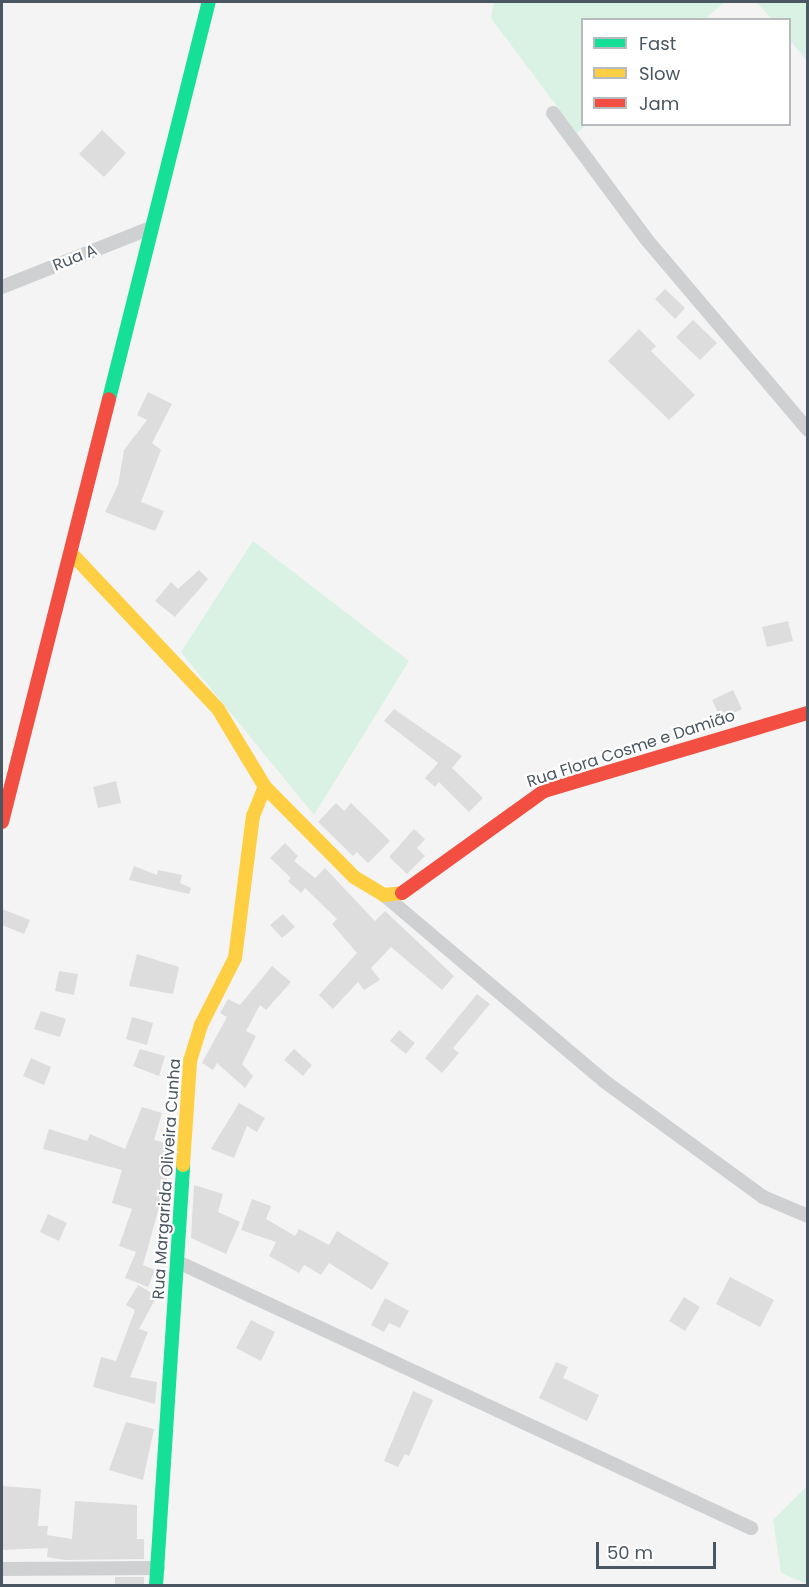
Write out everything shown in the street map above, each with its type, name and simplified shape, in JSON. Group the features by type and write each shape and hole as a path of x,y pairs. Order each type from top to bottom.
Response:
{"street":[{"path":"2,822 72,554 148,229 208,2"},
{"path":"553,113 647,240 807,430"},
{"name":"Rua A","path":"2,287 148,229"},
{"path":"72,554 218,708 265,787 354,877 384,895 604,1081 763,1197 807,1216"},
{"name":"Rua Flora Cosme e Damião","path":"384,895 401,894 508,812 544,792 807,713"},
{"path":"2,777 15,771"},
{"name":"Rua Margarida Oliveira Cunha","path":"156,1586 190,1061 201,1025 235,958 253,816 265,787"},
{"path":"178,1262 751,1528"},
{"path":"2,1569 158,1568"}],"green space":[{"path":"494,2 725,2 706,18 581,18 581,126 585,126 577,133 491,18"},
{"path":"756,2 807,2 807,61 791,41 791,18 771,18"},
{"path":"253,541 409,661 314,815 181,652"},
{"path":"807,1486 807,1584 781,1573 773,1520"}],"building":[{"path":"102,130 126,153 104,177 79,154"},
{"path":"665,289 685,308 675,319 655,299"},
{"path":"693,320 717,343 700,360 676,337"},
{"path":"639,329 656,346 651,351 695,395 669,420 608,361"},
{"path":"148,392 172,404 152,443 161,450 141,502 164,511 155,531 105,512 118,485 124,450 147,420 137,415"},
{"path":"199,570 208,579 175,617 155,601 171,582 178,589"},
{"path":"788,621 793,641 767,647 762,627"},
{"path":"733,690 742,709 721,719 712,700"},
{"path":"394,709 462,756 452,768 483,798 469,812 439,782 435,787 425,778 438,763 384,721"},
{"path":"116,781 121,803 98,808 93,787"},
{"path":"336,803 344,811 351,803 390,841 368,863 357,852 353,856 318,822"},
{"path":"414,829 425,839 417,848 425,856 407,874 389,857"},
{"path":"285,843 298,856 294,861 315,878 325,868 375,921 385,911 454,976 442,990 391,947 371,968 380,980 364,990 358,982 333,1009 319,995 357,953 332,924 337,919 305,888 301,893 288,881 291,878 270,858"},
{"path":"134,866 157,875 158,870 182,875 180,883 191,888 189,894 129,880"},
{"path":"2,909 30,920 24,934 2,925"},
{"path":"283,914 295,927 282,938 270,925"},
{"path":"137,954 179,967 173,994 129,986"},
{"path":"272,966 291,982 266,1010 260,1005 246,1031 256,1036 242,1064 253,1076 245,1088 217,1063 213,1070 202,1063 227,1017 220,1013 228,999 240,1005"},
{"path":"59,971 78,974 74,995 55,991"},
{"path":"477,994 490,1004 453,1048 459,1053 442,1073 425,1058"},
{"path":"41,1011 66,1019 60,1037 34,1029"},
{"path":"132,1017 153,1023 147,1045 126,1039"},
{"path":"399,1030 415,1043 406,1054 390,1041"},
{"path":"140,1049 165,1056 159,1076 133,1066"},
{"path":"294,1049 312,1065 303,1076 284,1060"},
{"path":"31,1058 51,1067 44,1085 23,1076"},
{"path":"239,1103 265,1118 257,1132 247,1126 234,1158 211,1149"},
{"path":"142,1107 162,1113 154,1140 168,1144 164,1158 172,1161 143,1265 155,1270 148,1287 125,1278 136,1252 119,1246 132,1209 112,1203 122,1170 43,1149 49,1129 87,1141 90,1134 125,1149"},
{"path":"194,1185 223,1194 218,1212 240,1222 226,1254 191,1238"},
{"path":"252,1199 271,1206 266,1219 295,1236 299,1229 329,1245 337,1231 389,1263 372,1290 329,1263 321,1275 304,1265 299,1273 269,1256 276,1242 241,1230"},
{"path":"48,1214 67,1223 59,1241 40,1232"},
{"path":"730,1277 774,1300 760,1327 716,1304"},
{"path":"138,1285 157,1296 139,1329 148,1332 130,1377 157,1382 155,1404 93,1387 101,1357 116,1361 135,1310 126,1305"},
{"path":"684,1297 700,1307 685,1331 669,1321"},
{"path":"385,1298 409,1311 400,1328 389,1323 384,1332 371,1325"},
{"path":"251,1320 275,1332 261,1361 236,1348"},
{"path":"556,1362 568,1367 563,1378 599,1395 587,1421 539,1398"},
{"path":"413,1391 433,1400 409,1456 405,1454 398,1467 384,1461"},
{"path":"126,1422 154,1429 143,1480 109,1470"},
{"path":"2,1486 41,1489 38,1526 48,1526 47,1535 72,1539 75,1501 137,1505 137,1539 144,1539 144,1559 65,1560 47,1557 48,1548 2,1550"},
{"path":"115,1577 144,1577 144,1586 115,1586"}],"traffic: fast":[{"path":"109,399 209,2"},
{"path":"156,1586 183,1165"}],"traffic: slow":[{"path":"72,554 218,709 265,787 354,877 384,895 402,893"},
{"path":"183,1165 190,1061 201,1025 235,958 253,816 265,787"}],"traffic: jam":[{"path":"2,822 109,399"},
{"path":"402,893 544,791 808,713"}]}
